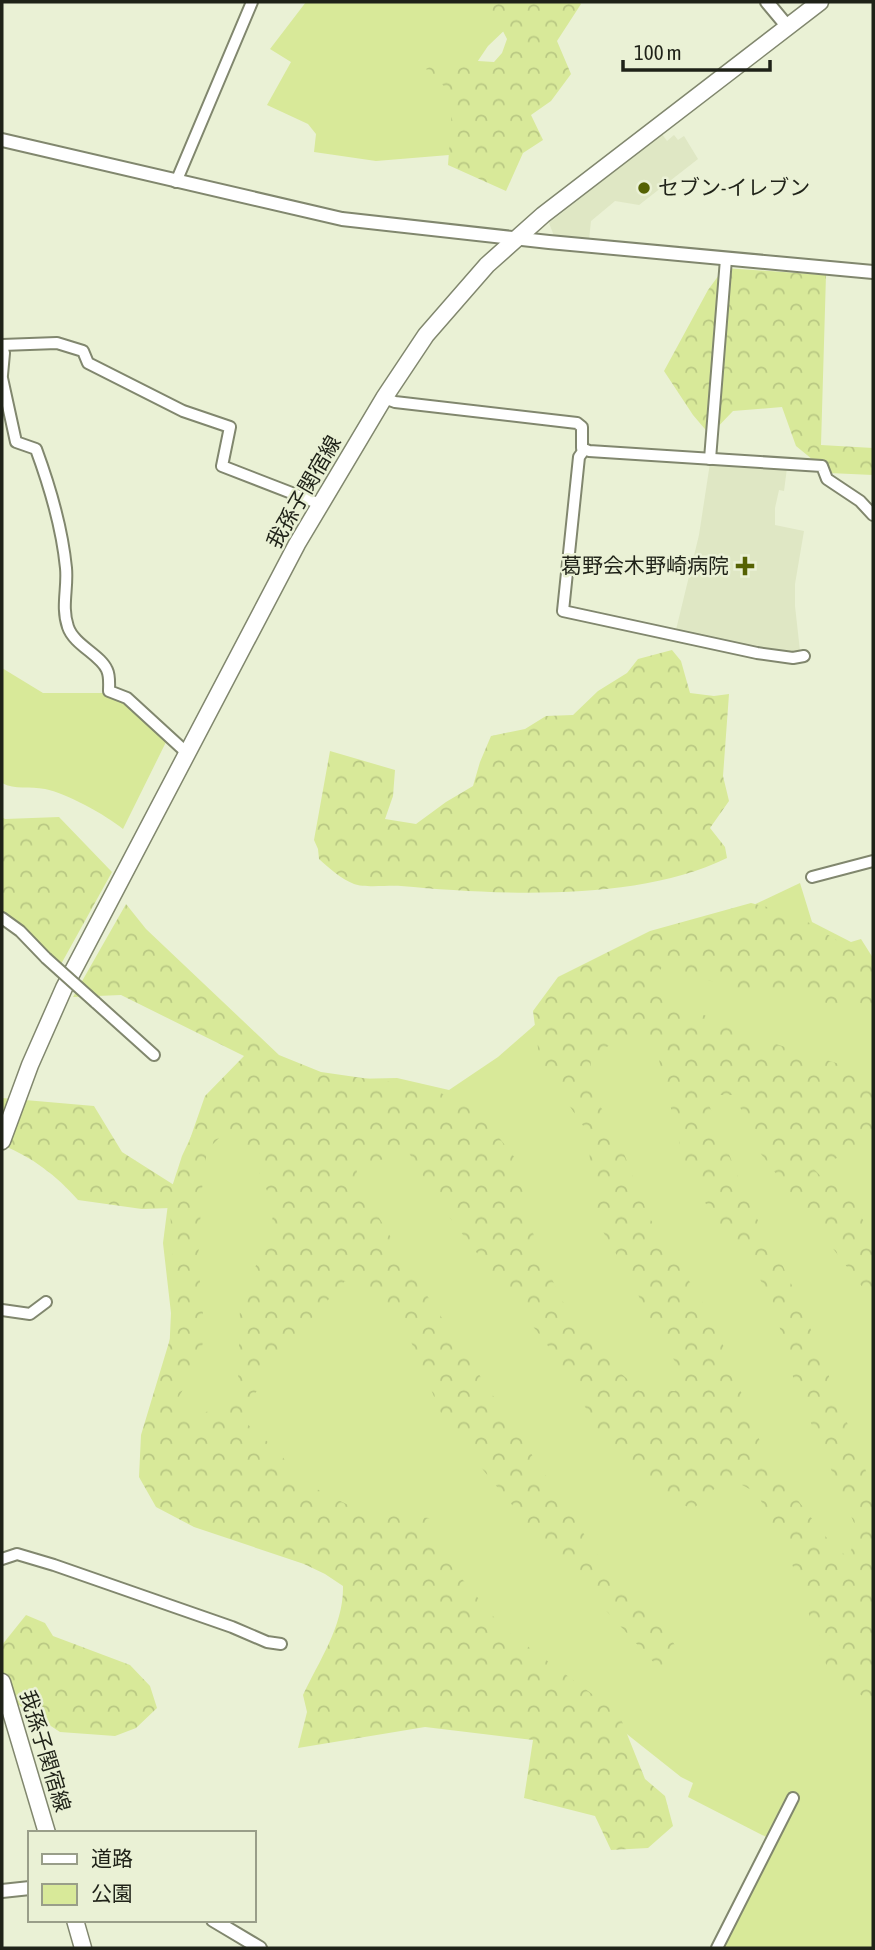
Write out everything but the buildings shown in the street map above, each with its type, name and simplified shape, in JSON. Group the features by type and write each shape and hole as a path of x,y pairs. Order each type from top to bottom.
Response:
{"main road":[{"name":"我孫子関宿線","path":"2,1141 30,1065 64,988 297,544 384,398 444,313 486,265 515,238 655,127 820,2"},
{"name":"我孫子関宿線","path":"2,1682 46,1831"},
{"path":"76,1922 83,1948"}],"street":[{"path":"176,182 252,2"},
{"path":"767,2 787,26"},
{"path":"2,141 342,219 873,272"},
{"path":"710,459 726,259"},
{"path":"187,753 127,698 109,691 109,673 106,666 86,649 69,629 64,607 66,572 51,492 36,449 16,442 2,376 2,345 57,343 83,351 88,363 183,411 230,427 222,466 320,504"},
{"path":"384,398 395,402 577,423 582,427 583,450 579,457 563,611 757,653 793,658 804,656"},
{"path":"583,450 822,466 827,479 860,501 873,515"},
{"path":"812,877 873,861"},
{"path":"2,918 20,931 153,1055"},
{"path":"2,1310 30,1314 46,1302"},
{"path":"2,1559 17,1555 54,1565 232,1627 267,1642 281,1644"},
{"path":"717,1948 793,1798"},
{"path":"2,1891 28,1888"},
{"path":"216,1922 260,1948"}],"shaded area":[{"path":"662,134 667,141 674,135 678,140 684,136 698,159 639,205 615,201 591,221 589,240 554,236 549,223"},
{"name":"葛野会木野崎病院","path":"710,463 787,468 784,491 779,490 775,508 775,525 804,531 795,584 800,651 797,654 675,634 699,535"}],"green space":[{"path":"306,2 534,2 488,46 469,74 449,155 376,161 314,152 316,134 308,124 267,105 291,62 270,49"},
{"path":"488,2 581,4 557,41 571,74 551,101 531,115 543,140 523,153 506,191 448,165 452,110 447,89 426,69 450,61 494,62 502,53 507,39"},
{"path":"724,268 826,275 821,445 873,448 873,475 829,473 796,446 782,407 733,411 710,435 693,415 664,371 708,290"},
{"path":"672,650 681,661 690,693 714,696 729,694 723,776 729,801 710,828 725,847 727,858 691,872 652,882 610,889 524,893 358,885 340,876 319,859 314,840 330,751 395,770 393,796 385,819 416,824 473,786 491,736 525,729 546,716 573,715 598,691 627,673 638,659"},
{"path":"2,668 43,693 102,693 120,697 167,740 123,829 96,811 64,795 45,789 2,783"},
{"path":"2,817 59,817 112,872 60,966 2,916"},
{"path":"800,883 812,922 851,942 861,939 873,958 873,1948 726,1948 720,1945 774,1841 688,1797 693,1783 681,1777 589,1704 186,1454 169,1356 171,1313 163,1243 169,1196 182,1156 197,1124 351,1079 397,1078 449,1090 498,1057 537,1023 713,924"},
{"path":"751,903 795,914 873,963 873,1017 800,995 743,990 662,967 649,988 750,1034 873,1076 873,1137 861,1148 813,1168 828,1184 853,1187 857,1211 873,1235 873,1301 758,1150 735,1095 705,1095 750,1206 802,1307 873,1489 873,1704 828,1670 790,1558 757,1493 727,1477 693,1509 655,1493 605,1442 558,1359 444,1210 409,1153 360,1165 356,1168 360,1186 411,1271 605,1566 666,1630 677,1649 669,1661 658,1667 541,1540 446,1425 401,1318 345,1281 303,1328 277,1352 254,1396 245,1422 278,1451 301,1481 358,1510 429,1518 438,1550 503,1628 619,1714 645,1779 665,1796 673,1826 648,1848 611,1850 595,1816 524,1798 533,1740 425,1727 298,1748 307,1712 303,1695 335,1629 343,1586 304,1564 194,1527 156,1507 139,1477 141,1435 176,1319 170,1208 142,1209 78,1200 43,1168 2,1145 2,1098 94,1106 122,1152 174,1185 205,1096 244,1056 121,995 73,997 126,904 146,929 279,1055 321,1072 432,1088 481,1115 523,1168 526,1216 560,1298 611,1364 640,1391 675,1391 678,1366 653,1328 631,1279 599,1225 586,1130 540,1063 533,1011 558,977 650,931","holes":["638,1030 658,1056 684,1161 708,1208 771,1295 796,1388 858,1532 848,1558 826,1537 786,1485 761,1444 723,1345 703,1303 649,1217 617,1136 594,1095 590,1056","221,1136 255,1162 275,1210 240,1304 238,1388 197,1419 177,1400 197,1365 205,1335 198,1261 202,1189 207,1150"]},
{"path":"26,1615 45,1623 53,1636 130,1665 150,1686 157,1708 136,1728 115,1736 60,1732 2,1694 2,1645"}],"place":[{"name":"セブン-イレブン","path":"644,188"},
{"name":"葛野会木野崎病院","path":"745,566"}]}
